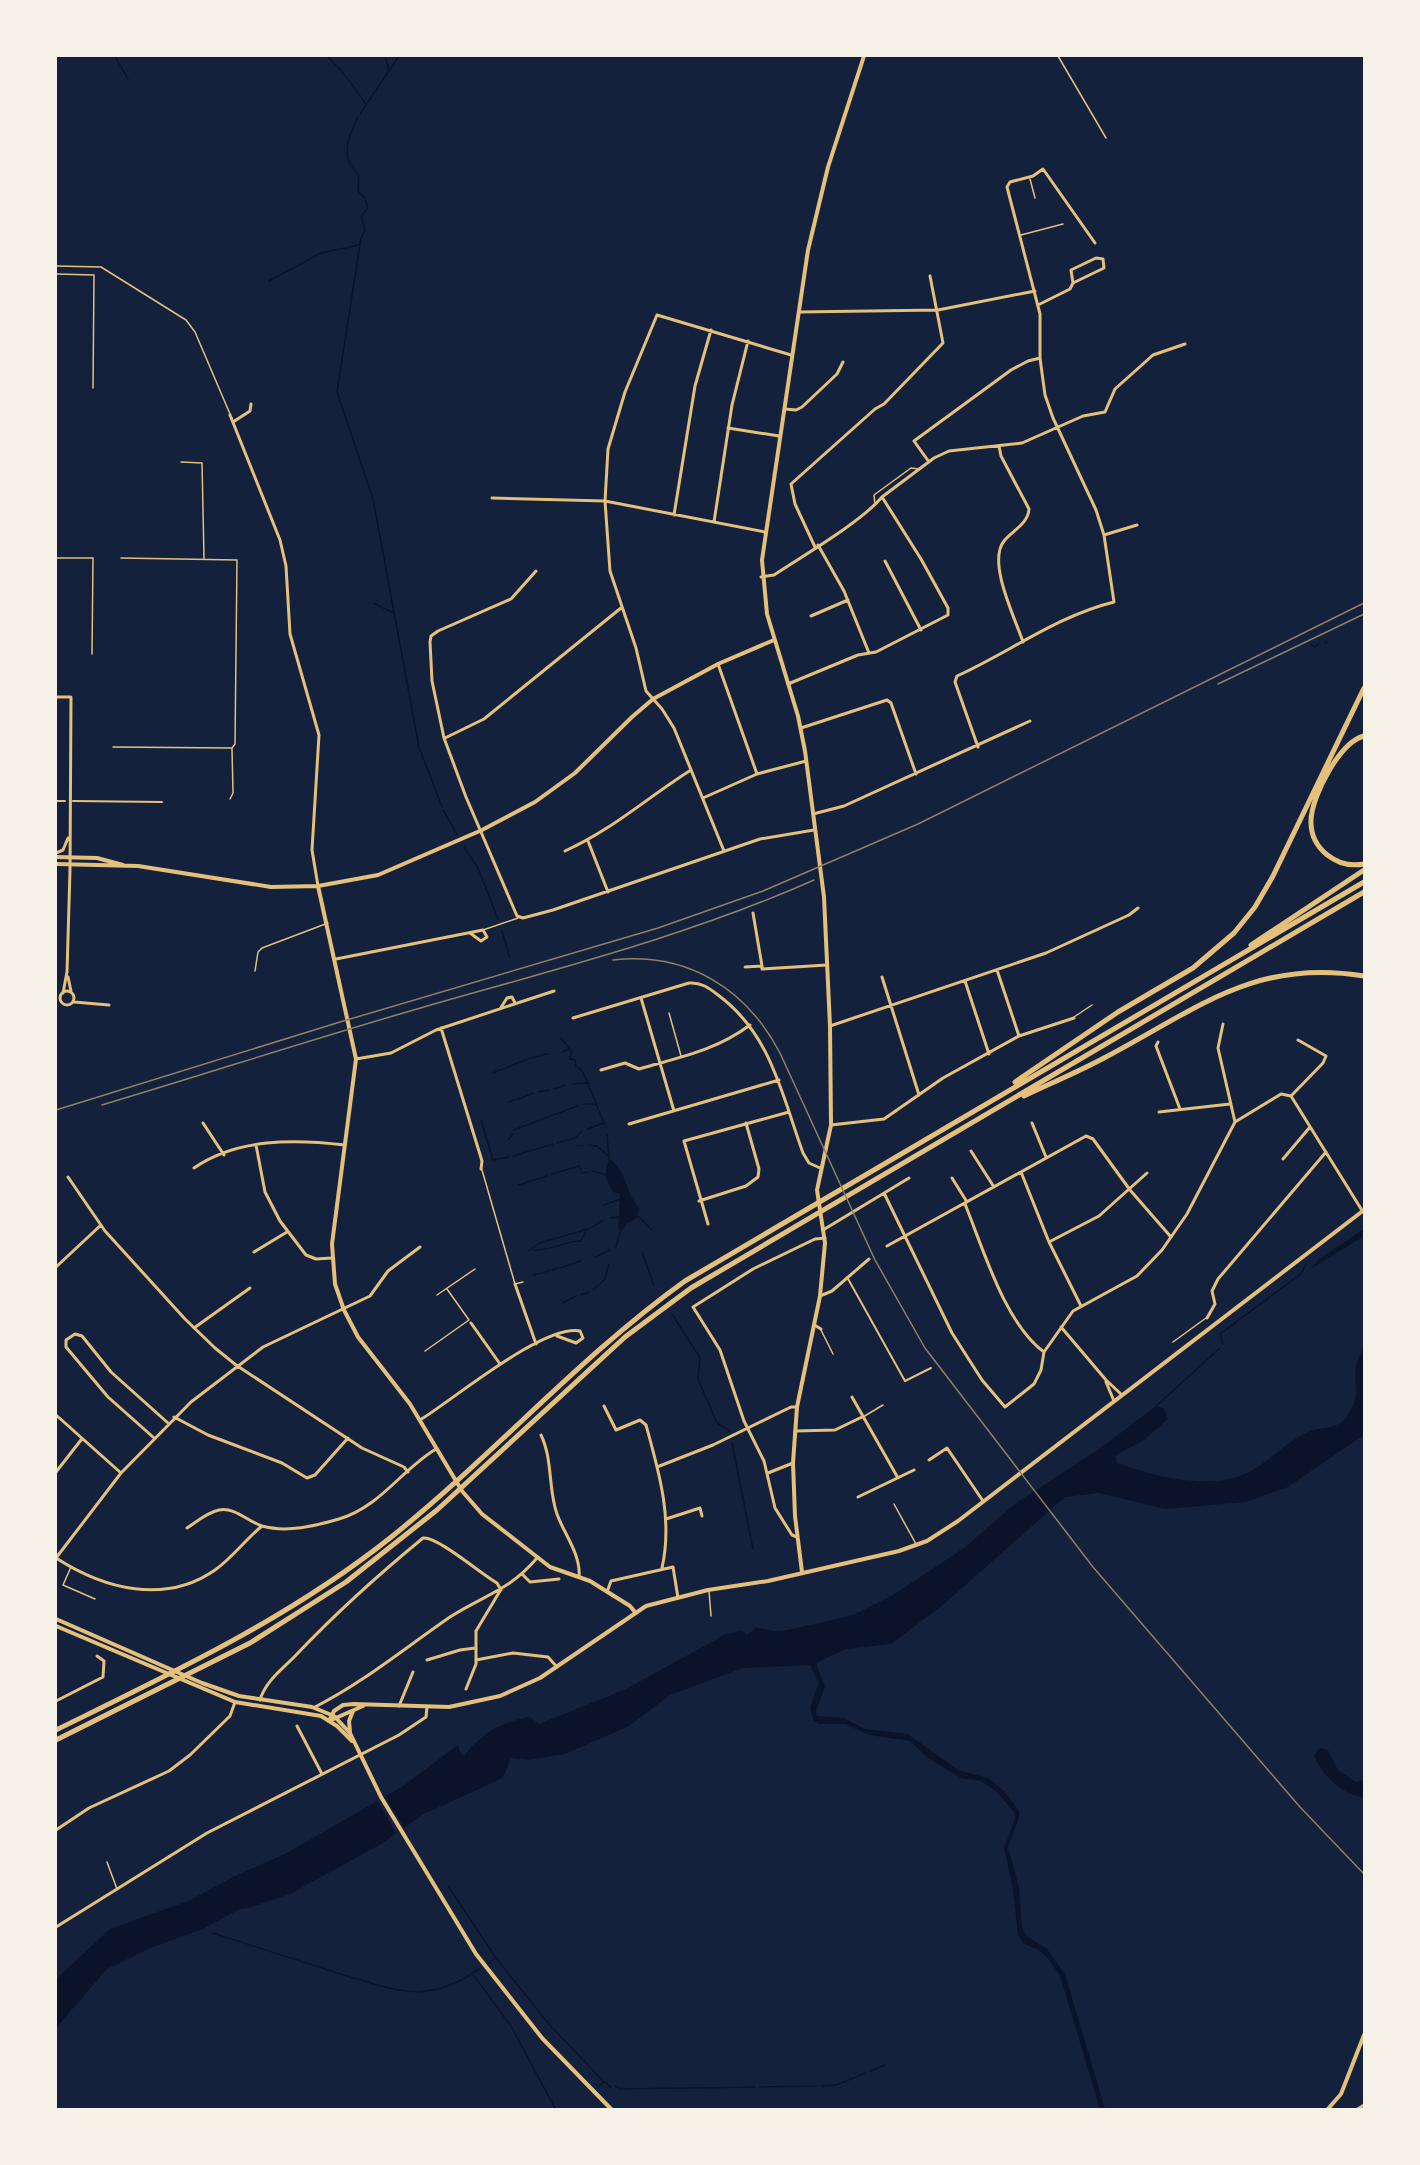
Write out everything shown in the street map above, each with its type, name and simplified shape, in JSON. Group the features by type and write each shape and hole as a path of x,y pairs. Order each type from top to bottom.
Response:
{"highway":[{"path":"996,1096 1080,1037 1192,968 1234,933 1255,907 1273,876 1365,688"},
{"path":"1365,736 1348,744 1337,757 1315,803 1311,820 1315,841 1326,854 1347,864 1365,864"},
{"path":"1246,951 1258,939 1365,870"},
{"path":"56,1730 246,1635 316,1592 428,1506 588,1358 654,1303 722,1258 1365,882"},
{"path":"56,1740 203,1668 321,1599 374,1561 437,1510 609,1351 666,1306 725,1266 1365,892"},
{"path":"1009,1102 1102,1059 1202,1003 1236,987 1298,973 1365,976"},
{"path":"56,1725 81,1717"}],"street":[{"path":"802,1572 797,1537 793,1463 797,1407 816,1326 825,1238 817,1190 831,1125 830,1026 823,892 806,761 801,728 765,606 762,577 765,532 797,312 814,219 864,56"},
{"path":"978,747 955,679 1071,615 1114,602 1104,535 1090,493 1057,428 1045,395 1040,358 1041,324 1038,305 1007,187 1010,182 1029,177 1043,169 1095,243"},
{"path":"1038,305 1070,289 1073,283 1071,270 1099,256 1103,258 1104,268 1073,283"},
{"path":"869,653 848,600 795,504 792,483 875,409 884,404 936,352 944,340 930,276"},
{"path":"797,312 938,310 1035,291"},
{"path":"724,850 674,729 644,687 636,648 610,571 605,501 610,436 625,392 657,315 748,340 791,355"},
{"path":"674,514 695,386 711,330"},
{"path":"714,522 728,428 748,340"},
{"path":"762,577 774,575 817,546 876,505 882,496 929,462 957,449 1027,441 1085,415 1106,411 1114,389 1153,355 1185,344"},
{"path":"929,462 914,441 1011,370 1028,361 1040,358"},
{"path":"783,409 800,409 837,374 843,363"},
{"path":"233,422 250,411 250,404"},
{"path":"230,415 280,540 286,566 290,634 319,735 312,850 356,1059 332,1232 335,1284 344,1310 358,1337 402,1392 449,1469 482,1514 554,1569 595,1583 635,1612"},
{"path":"728,428 779,436"},
{"path":"999,446 1001,456 1029,509 1025,521 1002,544 997,558 1023,642"},
{"path":"788,684 858,655 869,653 947,616 948,610 921,560 882,496"},
{"path":"492,498 605,501 765,532"},
{"path":"1104,535 1137,525"},
{"path":"885,561 921,630"},
{"path":"536,571 511,599 431,636 432,681 444,738 466,797 519,918 608,892 724,850 771,836 814,830"},
{"path":"811,616 848,600"},
{"path":"444,738 484,718 621,608"},
{"path":"56,855 97,858 126,866 250,885 318,886 378,875 482,830 535,802 558,787 653,699 718,664 774,640"},
{"path":"718,664 757,774"},
{"path":"56,696 70,697 70,865 67,972 61,1002"},
{"path":"801,728 887,700 891,703 916,774"},
{"path":"813,814 844,806 978,747 1030,721"},
{"path":"703,798 757,774 806,761"},
{"path":"565,851 588,841 622,820 691,770"},
{"path":"56,801 65,801"},
{"path":"73,801 162,802"},
{"path":"56,855 63,850 70,834"},
{"path":"588,841 608,892"},
{"path":"56,864 126,866"},
{"path":"830,1026 1046,953 1130,915 1138,908"},
{"path":"753,913 762,969 827,965"},
{"path":"336,958 483,930 488,936 484,940 470,933"},
{"path":"745,967 762,966"},
{"path":"997,970 1019,1036"},
{"path":"67,972 74,1002"},
{"path":"882,977 918,1095"},
{"path":"965,981 989,1054"},
{"path":"573,1018 689,983 699,983 724,999 750,1025 765,1049 779,1080 806,1158 820,1168"},
{"path":"356,1059 391,1053 441,1028 511,1007 515,1003 554,991"},
{"path":"63,993 73,993"},
{"path":"499,1010 507,998 512,997 515,1003"},
{"path":"641,997 674,1111"},
{"path":"56,1004 61,1002 68,1005 74,1002 109,1005"},
{"path":"831,1125 884,1119 943,1078 1019,1036 1074,1018"},
{"path":"1223,1024 1218,1048 1235,1122"},
{"path":"601,1070 625,1062 637,1069 660,1063 722,1044 750,1025"},
{"path":"441,1028 482,1161 481,1169"},
{"path":"1291,1096 1323,1063 1326,1056 1298,1040"},
{"path":"1158,1042 1156,1046 1180,1109"},
{"path":"629,1124 779,1080"},
{"path":"329,1720 332,1714 343,1705 427,1707 458,1705 500,1696 532,1683 635,1612 708,1590 768,1581 916,1545 942,1532 984,1502 1364,1211 1291,1096 1281,1094 1235,1122 1187,1214 1150,1265 1137,1276 1081,1306 1061,1327 1044,1352 1041,1370 1034,1384 1010,1405 1003,1406 960,1347 884,1193"},
{"path":"1159,1112 1230,1104"},
{"path":"708,1224 699,1201 684,1141 789,1112"},
{"path":"203,1123 224,1155"},
{"path":"1032,1123 1046,1157"},
{"path":"699,1201 746,1186 758,1177 759,1169 746,1124"},
{"path":"1283,1160 1310,1127"},
{"path":"887,1246 1086,1136 1093,1139 1130,1191 1171,1237"},
{"path":"194,1168 256,1145 289,1141 345,1145"},
{"path":"256,1145 268,1201 288,1232 311,1258 332,1258"},
{"path":"971,1151 994,1187"},
{"path":"1207,1318 1215,1304 1214,1285 1326,1152"},
{"path":"1021,1172 1049,1242 1081,1306"},
{"path":"1049,1242 1099,1216 1130,1191 1147,1173"},
{"path":"69,1177 101,1225 194,1328 236,1365 372,1454 404,1467 408,1472"},
{"path":"823,1230 909,1178"},
{"path":"952,1178 966,1203 1013,1314 1027,1338 1044,1352"},
{"path":"56,1267 101,1225"},
{"path":"254,1252 288,1232"},
{"path":"797,1537 792,1535 775,1508 768,1473 748,1429 720,1350 693,1307 753,1269 815,1239 825,1238"},
{"path":"262,1526 217,1569 194,1582 168,1590 126,1588 71,1567 56,1558 122,1473 174,1417 236,1365 284,1336 370,1296 388,1270 420,1247"},
{"path":"820,1296 869,1259"},
{"path":"847,1277 905,1381 931,1368"},
{"path":"516,1284 536,1344"},
{"path":"194,1328 250,1288"},
{"path":"470,1321 500,1364"},
{"path":"816,1326 821,1329"},
{"path":"1061,1327 1106,1380 1122,1395"},
{"path":"420,1420 500,1364 536,1344 557,1336 576,1330 582,1333 583,1338 576,1343 557,1336"},
{"path":"154,1438 97,1384 66,1347 66,1340 75,1334 82,1336 111,1372 168,1423"},
{"path":"1106,1380 1115,1401"},
{"path":"852,1397 898,1479"},
{"path":"604,1406 616,1430 644,1421 657,1467 666,1518 667,1547 662,1568"},
{"path":"657,1467 748,1429 792,1407 797,1407"},
{"path":"56,1416 81,1440 122,1473"},
{"path":"174,1417 208,1435 282,1463 307,1478 315,1475 348,1438"},
{"path":"795,1431 835,1430 862,1417"},
{"path":"542,1435 547,1449 557,1514 572,1545 579,1577"},
{"path":"56,1472 81,1440"},
{"path":"929,1460 947,1448 984,1502"},
{"path":"187,1528 218,1510 225,1509 262,1526 301,1528 352,1515 374,1502 437,1449"},
{"path":"768,1473 793,1463"},
{"path":"858,1497 914,1470"},
{"path":"666,1518 700,1508 702,1516"},
{"path":"260,1700 266,1684 334,1616 375,1576 423,1538 428,1538 441,1545 497,1583 501,1590"},
{"path":"315,1707 388,1664 453,1615 501,1590 522,1574 537,1558"},
{"path":"607,1592 611,1581 624,1580 662,1568 673,1567 678,1598"},
{"path":"522,1574 530,1582 559,1579"},
{"path":"466,1689 476,1660 478,1627 501,1590"},
{"path":"56,1619 202,1683 239,1696 315,1707 332,1714 350,1734"},
{"path":"56,1626 195,1687 235,1702 307,1712 329,1720 354,1744"},
{"path":"427,1660 475,1648"},
{"path":"476,1660 522,1653 548,1657 557,1667"},
{"path":"56,1701 103,1677 104,1661 97,1656"},
{"path":"399,1706 413,1672"},
{"path":"56,1830 89,1808 169,1771 190,1755 230,1716 235,1702"},
{"path":"329,1720 367,1705"},
{"path":"56,1927 207,1833 359,1756 423,1719 427,1714 427,1707"},
{"path":"353,1710 349,1721 350,1734 359,1756 401,1832 465,1936 520,2013 575,2073 612,2109"},
{"path":"297,1726 322,1774"},
{"path":"1331,2108 1348,2079 1365,2035"},
{"path":"1356,2109 1365,2105"}],"lane":[{"path":"1058,56 1106,138"},
{"path":"1029,177 1035,198"},
{"path":"1019,236 1064,224"},
{"path":"56,266 101,267 186,320 195,332 230,415"},
{"path":"56,274 94,275 93,388"},
{"path":"181,462 202,463 204,559"},
{"path":"876,505 874,495 911,468 921,469"},
{"path":"56,558 93,558 92,654"},
{"path":"121,558 237,560 235,738 232,748 233,793 230,799"},
{"path":"113,747 232,748"},
{"path":"483,930 519,918"},
{"path":"255,970 258,952 262,948 328,922"},
{"path":"1074,1018 1092,1005"},
{"path":"669,1013 682,1056"},
{"path":"481,1169 516,1284 523,1281"},
{"path":"437,1295 475,1269"},
{"path":"425,1351 470,1321 447,1289"},
{"path":"1173,1342 1207,1318"},
{"path":"821,1329 833,1354"},
{"path":"862,1417 883,1405"},
{"path":"894,1504 916,1545"},
{"path":"71,1567 63,1585 95,1599"},
{"path":"708,1590 711,1616"},
{"path":"107,1862 117,1890"}],"water":[{"path":"609,1159 615,1163 623,1175 634,1202 639,1207 637,1218 626,1224 623,1230 618,1229 620,1194 613,1192 605,1176"},
{"path":"1364,1229 1364,1236 1311,1269 1318,1260"},
{"path":"1364,1345 1364,1435 1288,1487 1246,1502 1165,1509 1099,1493 1065,1497 943,1605 891,1644 846,1649 816,1663 825,1687 816,1712 817,1716 844,1718 865,1729 908,1734 958,1770 988,1778 1004,1791 1019,1811 1019,1818 1008,1847 1019,1887 1022,1927 1025,1935 1047,1949 1065,1974 1105,2109 1100,2109 1060,1976 1039,1950 1024,1944 1018,1936 1013,1889 1004,1848 1015,1819 1014,1812 997,1792 981,1781 961,1778 928,1758 910,1741 869,1735 845,1724 819,1724 814,1721 810,1708 819,1683 810,1665 743,1668 670,1695 629,1726 565,1754 528,1760 511,1758 503,1778 424,1814 381,1844 292,1893 240,1909 203,1929 148,1949 107,1969 56,2028 56,1979 110,1929 188,1901 237,1875 287,1853 403,1786 458,1745 464,1756 477,1741 501,1725 530,1717 539,1724 626,1689 726,1634 742,1631 747,1635 757,1627 774,1631 788,1630 853,1615 893,1595 964,1548 1016,1503 1102,1447 1156,1406 1164,1408 1168,1419 1144,1440 1115,1456 1117,1463 1148,1473 1182,1480 1216,1481 1247,1473 1300,1436 1313,1430 1335,1426 1344,1420 1355,1401 1356,1366"},
{"path":"1319,1748 1328,1750 1338,1770 1356,1782 1364,1780 1364,1797 1348,1793 1328,1777 1314,1756"}],"pier":[{"path":"384,1795 406,1831 398,1836 376,1799"}],"waterway":[{"path":"115,56 128,79"},
{"path":"327,56 366,104"},
{"path":"385,56 389,71"},
{"path":"360,114 399,56"},
{"path":"358,117 351,132 347,154 349,162 359,175 358,191 364,197 368,208 361,216 365,230 361,238 337,392 373,499 419,747 442,807"},
{"path":"269,281 321,253 359,245"},
{"path":"373,603 394,613"},
{"path":"1311,644 1314,647 1319,644"},
{"path":"443,810 457,834"},
{"path":"464,847 478,868 498,919"},
{"path":"502,931 510,958"},
{"path":"561,1038 572,1052 570,1059 575,1060 576,1066 583,1072 606,1128"},
{"path":"562,1052 569,1049"},
{"path":"493,1073 547,1054"},
{"path":"572,1084 588,1083"},
{"path":"554,1089 566,1085"},
{"path":"539,1092 550,1090"},
{"path":"516,1100 534,1093"},
{"path":"509,1102 514,1100"},
{"path":"584,1104 595,1104"},
{"path":"514,1130 577,1106"},
{"path":"481,1120 493,1160 509,1157"},
{"path":"588,1129 603,1123"},
{"path":"557,1143 575,1138 582,1131"},
{"path":"509,1139 513,1134"},
{"path":"607,1135 609,1159"},
{"path":"513,1156 553,1144"},
{"path":"589,1145 597,1146 608,1156"},
{"path":"576,1146 583,1146"},
{"path":"552,1174 579,1166 582,1173 588,1172"},
{"path":"593,1171 607,1175"},
{"path":"518,1185 547,1176"},
{"path":"604,1205 620,1199"},
{"path":"638,1216 652,1230"},
{"path":"610,1218 618,1217"},
{"path":"528,1251 540,1243 591,1228 603,1220"},
{"path":"616,1247 621,1228"},
{"path":"534,1250 581,1241 586,1231"},
{"path":"598,1256 609,1250"},
{"path":"642,1252 654,1286"},
{"path":"577,1262 581,1261"},
{"path":"560,1268 575,1263"},
{"path":"593,1290 605,1279 609,1264"},
{"path":"1223,1344 1220,1334 1302,1273 1306,1264"},
{"path":"552,1270 558,1268"},
{"path":"542,1273 550,1270"},
{"path":"534,1275 540,1273"},
{"path":"581,1295 589,1292"},
{"path":"562,1303 576,1296"},
{"path":"672,1314 700,1358 698,1379 717,1423 730,1431"},
{"path":"1156,1406 1220,1348"},
{"path":"732,1443 753,1549"},
{"path":"448,1886 496,1958 487,1964"},
{"path":"213,1933 356,1979"},
{"path":"496,1958 548,2023 604,2082 598,2087"},
{"path":"471,1974 482,1967"},
{"path":"472,1973 511,2026 556,2110"},
{"path":"358,1979 388,1988 414,1992 441,1988 470,1975"},
{"path":"870,2071 885,2065"},
{"path":"823,2086 836,2085 865,2073"},
{"path":"605,2082 611,2088"},
{"path":"615,2086 621,2089 755,2087"},
{"path":"760,2087 816,2086"}],"railway":[{"path":"56,1110 340,1022 658,928 763,891 918,824 1364,603"},
{"path":"1218,684 1364,614"},
{"path":"102,1105 670,935 814,880"},
{"path":"613,960 640,959 666,962 689,969 712,979 750,1010 780,1053 875,1260 925,1348 1093,1567 1300,1807 1364,1874"}]}
